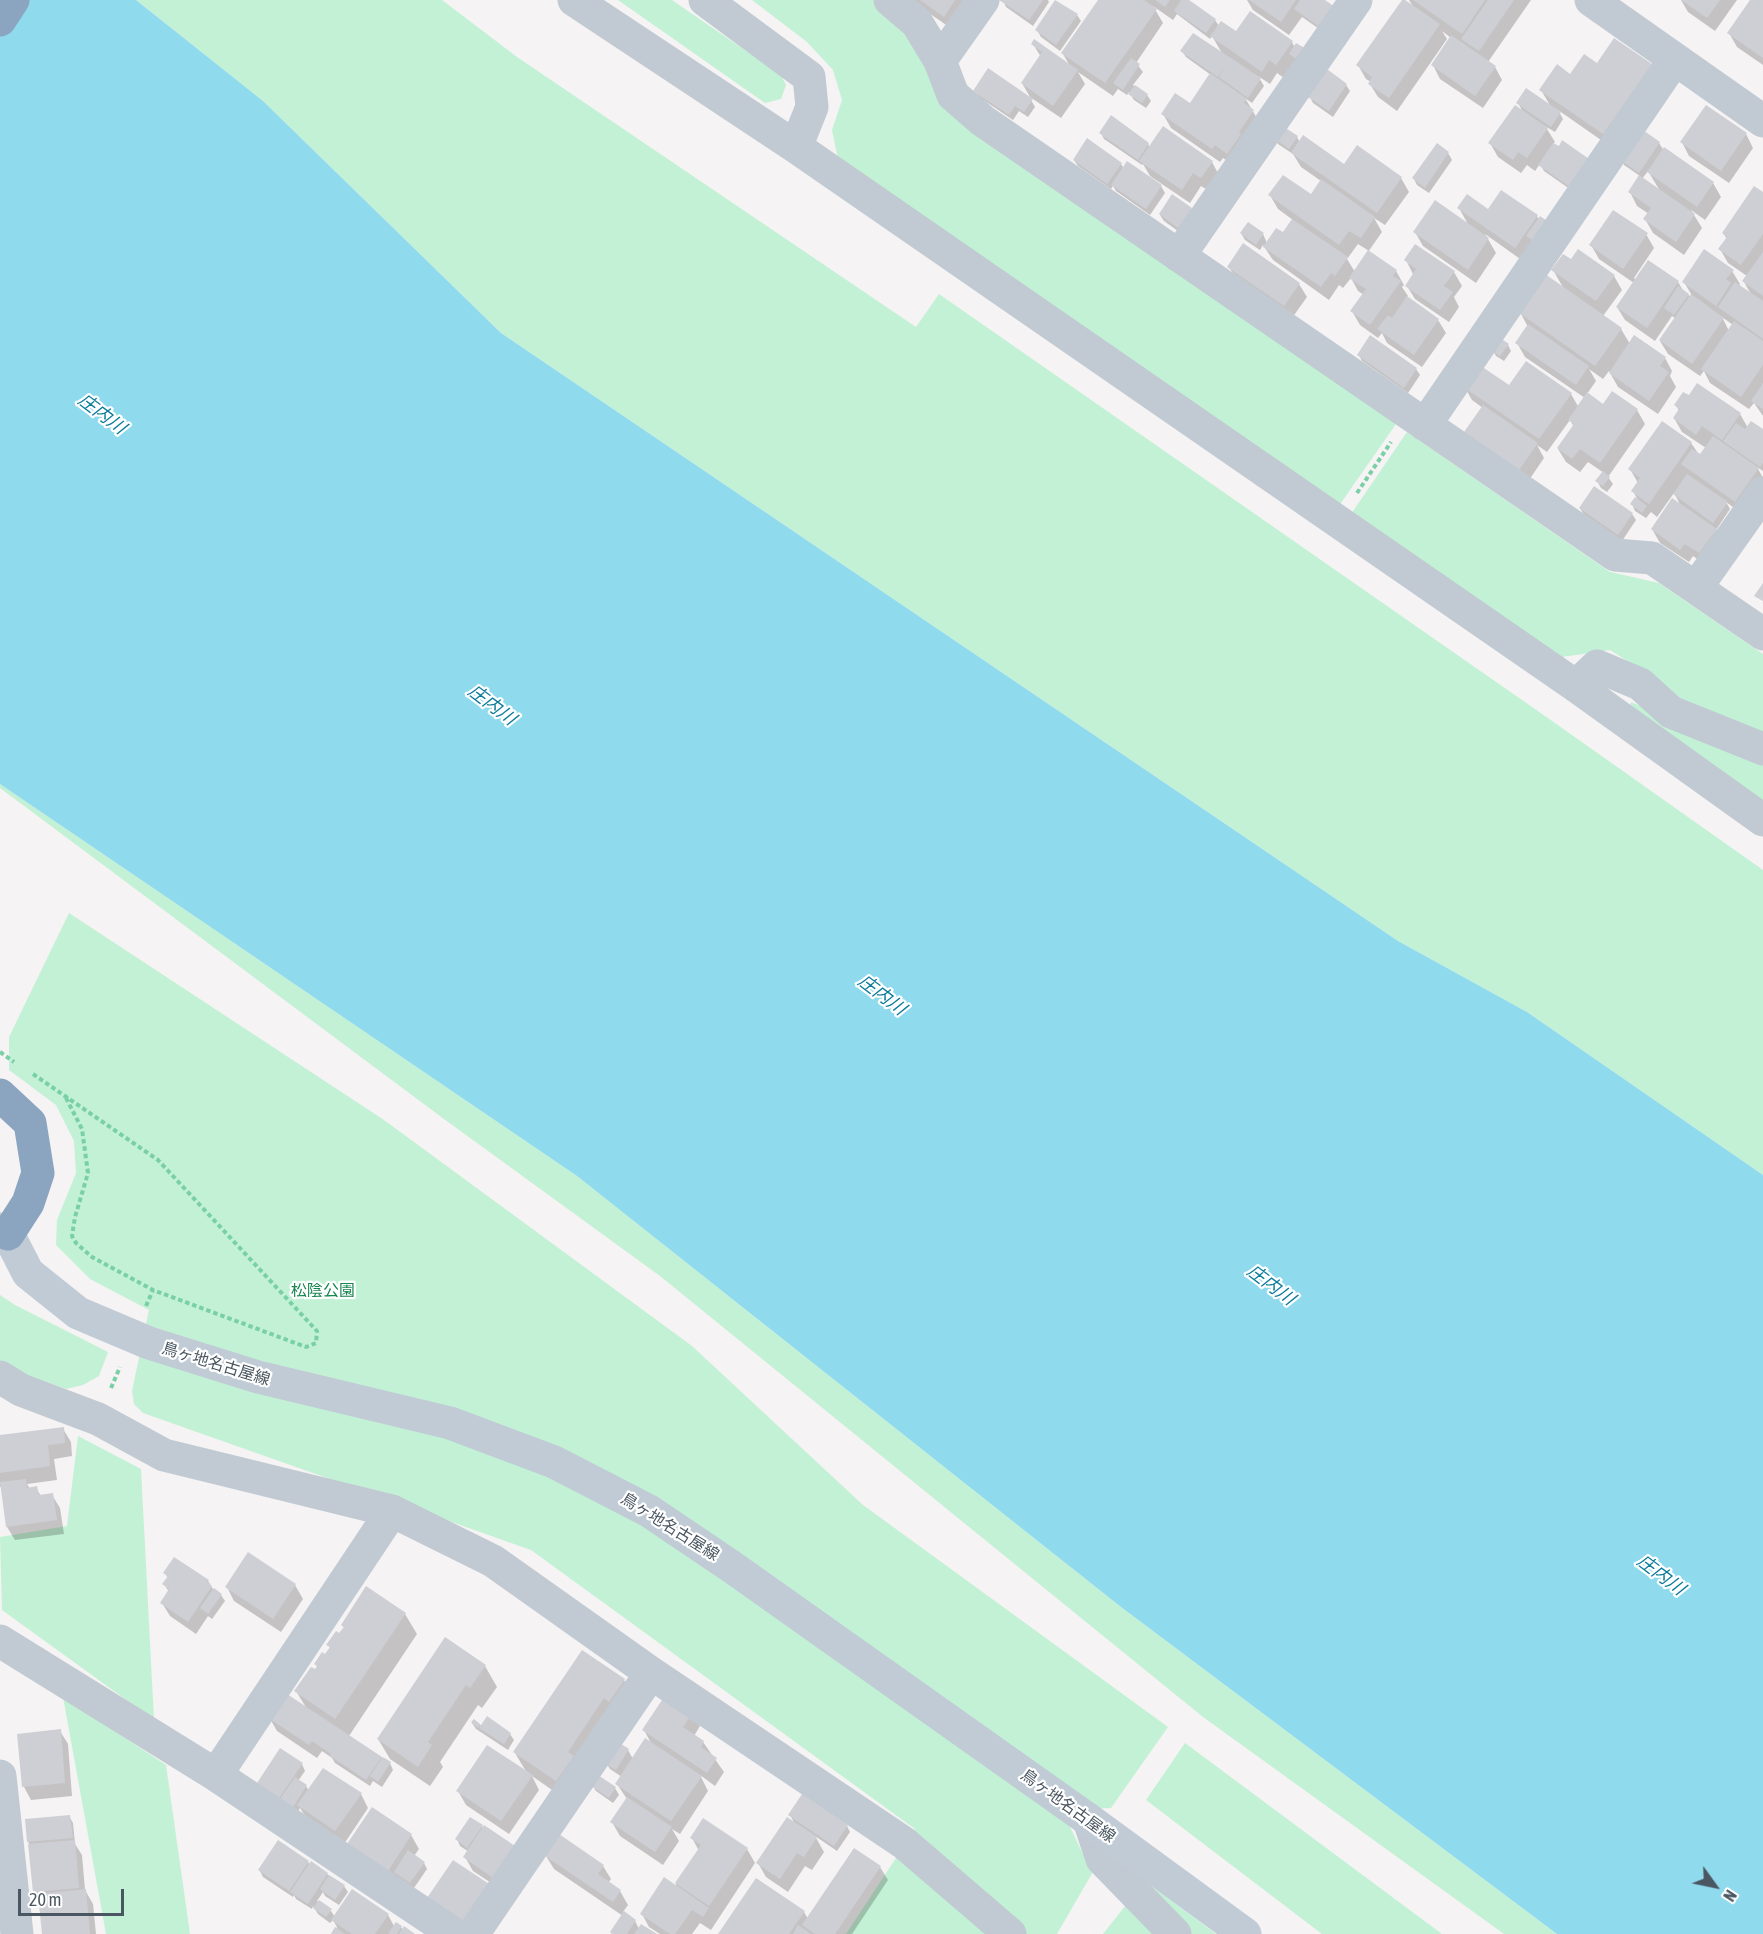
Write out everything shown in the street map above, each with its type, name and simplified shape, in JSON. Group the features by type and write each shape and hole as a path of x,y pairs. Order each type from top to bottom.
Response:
{"highway":[{"path":"0,20 13,0"},
{"path":"0,1095 30,1124 38,1173 28,1203 4,1231"}],"main road":[{"name":"鳥ヶ地名古屋線","path":"4,1231 28,1273 78,1313 149,1343 258,1377 450,1423 554,1462 649,1511 742,1573 1245,1934"}],"street":[{"path":"574,0 796,147 1576,686 1763,820"},
{"path":"705,0 809,76 812,107 796,147"},
{"path":"890,0 917,23 939,61 953,95 983,121 1615,555 1652,558 1763,634"},
{"path":"939,61 983,0"},
{"path":"1179,256 1356,0"},
{"path":"1591,0 1763,121"},
{"path":"1417,420 1675,59"},
{"path":"1696,588 1763,493"},
{"path":"1576,686 1597,666 1640,684 1671,712 1763,749"},
{"path":"0,1377 21,1390 98,1419 164,1455 393,1511 493,1561 651,1673 904,1843 1010,1934"},
{"path":"216,1774 393,1511"},
{"path":"0,1641 216,1774 454,1934"},
{"path":"473,1934 651,1673"},
{"path":"0,1776 17,1934"},
{"path":"1089,1820 1102,1859 1175,1934"}],"path":[{"path":"1338,521 1417,420"},
{"path":"66,1098 158,1160 317,1331 316,1343 306,1347 153,1290 92,1257 76,1243 72,1236 88,1173 82,1129 66,1098"},
{"path":"145,1308 153,1290"}],"green space":[{"path":"136,0 442,0 517,57 916,327 939,294 1763,870 1763,1175 1527,1012 1398,941 501,333 263,101"},
{"path":"618,0 672,0 781,75 786,85 781,99 765,103"},
{"path":"752,0 873,0 910,30 937,87 1396,424 1336,510 839,164 832,130 842,100 833,70 807,42"},
{"path":"1407,432 1610,572 1659,583 1763,654 1763,737 1677,701 1650,675 1610,650 1555,658 1349,517"},
{"path":"1631,702 1763,758 1763,801 1629,709"},
{"path":"0,784 577,1176 1121,1607 1557,1934 1504,1934 1203,1717 660,1276 444,1119 0,788"},
{"name":"松陰公園","path":"69,913 384,1120 692,1346 863,1505 1168,1727 1111,1808 1062,1810 1083,1854 1094,1870 1057,1934 846,1934 915,1829 531,1550 143,1413 134,1404 132,1391 149,1310 90,1279 56,1245 57,1220 76,1173 74,1141 56,1105 9,1070 9,1037"},
{"path":"0,1295 15,1305 108,1352 99,1376 83,1385 66,1389 0,1366"},
{"path":"78,1436 141,1469 154,1720 2,1610 0,1537 67,1526"},
{"path":"63,1697 166,1765 190,1934 106,1934"},
{"path":"1185,1743 1442,1934 1322,1934 1146,1800"},
{"path":"1112,1856 1216,1934 1187,1934"},
{"path":"1133,1896 1167,1934 1103,1934"}],"water":[{"name":"庄内川","path":"0,0 136,0 263,101 501,333 1398,941 1527,1012 1763,1175 1763,1934 1557,1934 1121,1607 577,1176 0,784"}],"building":[{"path":"920,0 955,0 944,17"},
{"path":"999,0 1043,0 1029,20"},
{"path":"1055,0 1078,14 1056,45 1035,30"},
{"path":"1098,0 1144,0 1157,9 1105,83 1061,53"},
{"path":"1155,0 1170,0 1165,7"},
{"path":"1181,0 1189,0 1216,19 1206,33 1174,11"},
{"path":"1249,0 1296,0 1281,22"},
{"path":"1300,0 1325,0 1335,7 1321,28 1294,9"},
{"path":"1402,0 1440,24 1389,98 1368,84 1372,77 1356,65"},
{"path":"1413,0 1485,0 1462,34"},
{"path":"1488,0 1514,0 1479,51 1461,39"},
{"path":"1681,0 1720,0 1707,18"},
{"path":"1750,0 1763,0 1763,58 1727,33"},
{"path":"1250,11 1293,41 1276,65 1269,60 1262,72 1210,36 1221,21 1236,31"},
{"path":"1193,33 1261,78 1248,98 1219,77 1227,63 1218,77 1180,51"},
{"path":"1451,35 1496,66 1475,96 1431,65"},
{"path":"1614,38 1652,64 1603,134 1539,90 1557,64 1570,74 1584,54 1597,63"},
{"path":"1034,39 1078,70 1053,106 1021,83 1042,52 1031,44"},
{"path":"1296,43 1308,50 1300,61 1289,54"},
{"path":"1131,58 1140,64 1123,90 1113,83"},
{"path":"988,68 1033,99 1024,112 1015,106 1009,115 973,91"},
{"path":"1327,69 1347,84 1329,111 1308,97"},
{"path":"1210,73 1247,99 1244,103 1254,110 1227,154 1215,145 1212,149 1161,114 1175,93 1190,103"},
{"path":"1135,85 1148,94 1142,103 1128,94"},
{"path":"1526,88 1561,112 1551,127 1516,103"},
{"path":"1515,105 1548,128 1527,158 1518,152 1513,160 1488,143"},
{"path":"1706,105 1747,133 1721,171 1680,142"},
{"path":"1111,115 1149,143 1138,160 1099,133"},
{"path":"1281,125 1298,136 1289,149 1272,137"},
{"path":"1163,126 1213,161 1201,178 1193,173 1182,190 1139,161"},
{"path":"1640,128 1660,142 1639,173 1619,159"},
{"path":"1303,135 1344,164 1357,145 1402,177 1377,213 1291,153"},
{"path":"1087,138 1122,163 1107,184 1073,160"},
{"path":"1562,140 1592,161 1573,189 1538,165 1553,143 1559,146"},
{"path":"1437,143 1449,152 1425,188 1412,178"},
{"path":"1664,147 1714,182 1697,207 1647,172"},
{"path":"1127,161 1162,185 1146,209 1111,185"},
{"path":"1283,175 1311,194 1321,179 1375,217 1361,238 1349,231 1339,245 1268,195"},
{"path":"1639,175 1695,214 1676,242 1643,219 1651,208 1628,192"},
{"path":"1754,186 1763,192 1763,234 1741,265 1718,249 1727,237 1722,233"},
{"path":"1501,190 1538,215 1515,248 1457,208 1467,194 1488,209"},
{"path":"1172,194 1192,208 1178,228 1159,214"},
{"path":"1435,200 1489,238 1468,270 1413,232"},
{"path":"1613,210 1648,233 1623,269 1589,245"},
{"path":"1540,216 1547,221 1534,241 1526,236"},
{"path":"1292,219 1348,257 1335,276 1331,273 1321,287 1263,247 1276,228 1283,232"},
{"path":"1248,222 1264,233 1256,245 1240,233"},
{"path":"1243,243 1300,283 1284,306 1227,267"},
{"path":"1415,244 1455,271 1444,286 1453,292 1440,310 1405,286 1416,269 1404,260"},
{"path":"1578,249 1615,275 1596,301 1551,270 1563,254 1571,259"},
{"path":"1704,249 1734,270 1726,279 1731,283 1716,306 1682,282"},
{"path":"1368,250 1397,270 1393,276 1401,281 1370,325 1350,311 1366,289 1349,278"},
{"path":"1763,252 1763,296 1742,281"},
{"path":"1648,260 1679,281 1647,328 1616,307"},
{"path":"1545,274 1622,328 1595,366 1518,312"},
{"path":"1735,282 1763,301 1763,339 1718,307"},
{"path":"1678,286 1689,294 1674,315 1664,308"},
{"path":"1691,294 1724,318 1692,364 1659,340"},
{"path":"1407,296 1439,319 1414,355 1377,329 1388,315 1392,318"},
{"path":"1734,321 1763,341 1763,365 1741,397 1701,369"},
{"path":"1528,324 1589,366 1576,385 1515,343"},
{"path":"1370,335 1417,368 1404,388 1357,355"},
{"path":"1634,335 1666,357 1660,366 1669,372 1649,401 1609,373"},
{"path":"1499,337 1509,344 1500,356 1490,349"},
{"path":"1526,361 1572,393 1539,439 1462,386 1478,364 1509,385"},
{"path":"1697,383 1741,413 1722,440 1702,426 1696,435 1673,418 1679,409 1674,405 1683,392 1689,395"},
{"path":"1763,383 1763,409 1751,401"},
{"path":"1612,391 1638,409 1600,463 1580,449 1572,459 1557,448 1574,424 1568,420 1587,392 1603,404"},
{"path":"1483,405 1538,443 1519,470 1464,432"},
{"path":"1662,421 1692,442 1649,504 1631,491 1640,478 1628,469"},
{"path":"1751,421 1763,429 1763,463 1760,467 1723,441 1736,423 1745,429"},
{"path":"1713,436 1759,468 1735,502 1681,464 1692,449 1700,454"},
{"path":"1603,471 1610,477 1603,486 1595,481"},
{"path":"1687,474 1728,502 1713,523 1673,494"},
{"path":"1594,486 1633,513 1618,535 1579,508"},
{"path":"1635,497 1647,506 1642,513 1630,504"},
{"path":"1672,498 1717,529 1699,553 1685,544 1680,550 1651,529"},
{"path":"1763,583 1763,601 1754,596"},
{"path":"64,1427 65,1443 48,1445 50,1466 0,1473 0,1435"},
{"path":"26,1479 27,1488 37,1486 39,1495 53,1493 57,1520 6,1527 0,1482"},
{"path":"248,1552 296,1584 273,1619 225,1587"},
{"path":"174,1557 209,1580 207,1582 212,1586 188,1622 160,1603 169,1589 162,1584 168,1576 163,1573"},
{"path":"366,1586 406,1613 335,1719 294,1691 311,1667 315,1669 317,1666 314,1664 322,1652 325,1654 330,1647 326,1645 336,1631 339,1633 344,1627 341,1625"},
{"path":"214,1588 222,1594 208,1614 200,1608"},
{"path":"445,1637 486,1665 470,1688 466,1685 428,1742 432,1745 418,1767 377,1739"},
{"path":"582,1650 625,1679 609,1702 604,1698 568,1752 574,1756 556,1781 513,1752"},
{"path":"284,1692 382,1757 366,1780 312,1741 309,1745 267,1717"},
{"path":"666,1694 693,1712 683,1727 704,1741 701,1747 717,1758 707,1773 642,1730"},
{"path":"487,1716 511,1733 504,1744 479,1728"},
{"path":"474,1719 480,1724 478,1728 471,1722"},
{"path":"61,1729 65,1783 22,1787 17,1734"},
{"path":"645,1738 702,1776 671,1821 615,1784"},
{"path":"618,1742 629,1749 616,1770 604,1763"},
{"path":"487,1745 533,1775 501,1821 456,1791"},
{"path":"280,1748 303,1763 279,1798 257,1783"},
{"path":"383,1757 391,1762 378,1782 370,1776"},
{"path":"323,1768 362,1793 335,1831 297,1805"},
{"path":"598,1775 616,1787 609,1798 590,1785"},
{"path":"295,1777 307,1785 293,1807 280,1799"},
{"path":"802,1794 848,1825 834,1846 788,1815"},
{"path":"627,1797 672,1827 655,1852 610,1822"},
{"path":"372,1807 412,1834 388,1871 347,1844"},
{"path":"70,1815 73,1838 27,1842 25,1819"},
{"path":"470,1817 483,1825 467,1848 455,1839"},
{"path":"787,1817 817,1837 804,1857 797,1853 780,1879 756,1863"},
{"path":"703,1818 748,1848 709,1906 675,1883 701,1845 690,1838"},
{"path":"484,1825 521,1850 499,1882 463,1857"},
{"path":"559,1834 604,1865 598,1874 621,1890 613,1902 545,1856"},
{"path":"75,1840 79,1888 33,1892 28,1844"},
{"path":"278,1840 309,1861 289,1891 258,1870"},
{"path":"854,1848 881,1866 835,1934 815,1934 802,1925"},
{"path":"408,1850 425,1862 410,1883 394,1872"},
{"path":"453,1860 489,1884 464,1923 427,1898"},
{"path":"311,1861 328,1873 308,1904 290,1892"},
{"path":"329,1875 345,1885 335,1900 320,1889"},
{"path":"664,1877 709,1908 703,1917 692,1910 675,1934 670,1934 640,1914"},
{"path":"756,1878 805,1911 789,1934 718,1934"},
{"path":"86,1889 90,1934 42,1934 38,1894"},
{"path":"352,1889 389,1914 375,1934 352,1934 331,1920"},
{"path":"319,1900 332,1909 326,1917 313,1908"},
{"path":"624,1911 636,1920 627,1934 612,1934 610,1932"},
{"path":"396,1922 402,1926 397,1934 388,1933"},
{"path":"641,1924 657,1934 634,1934"},
{"path":"798,1925 811,1934 793,1934"},
{"path":"404,1926 415,1934 399,1934"},
{"path":"335,1927 345,1934 331,1934"}]}
